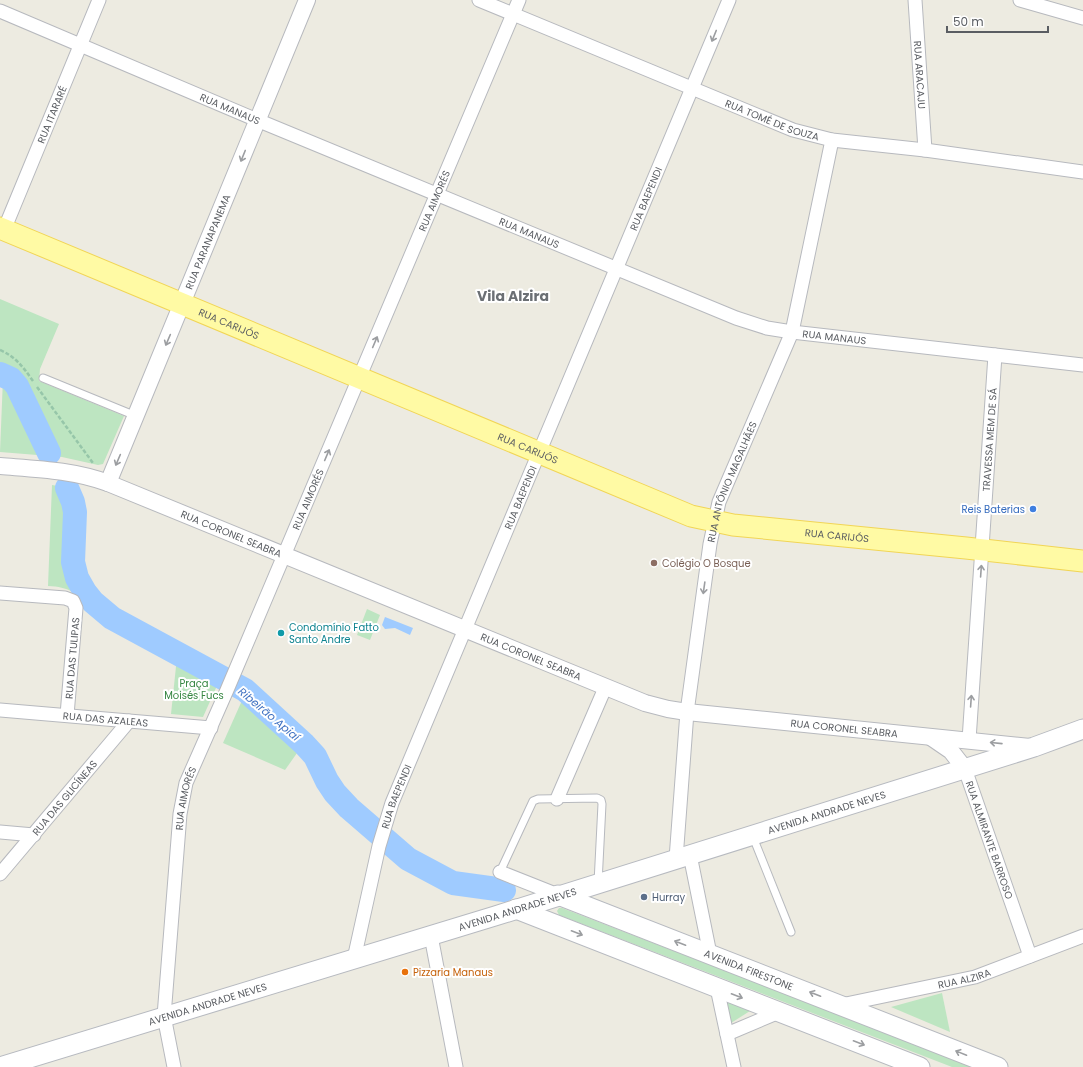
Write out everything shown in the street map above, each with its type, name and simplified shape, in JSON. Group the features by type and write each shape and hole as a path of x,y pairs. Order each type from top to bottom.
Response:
{"main road":[{"name":"RUA CARIJÓS","path":"2,229 692,516 715,522 982,549 1083,561"},
{"name":"RUA CORONEL SEABRA","path":"1034,747 1083,729"},
{"name":"AVENIDA ANDRADE NEVES","path":"0,1067 431,936 1034,747"},
{"name":"AVENIDA FIRESTONE","path":"558,895 998,1067"},
{"path":"516,909 920,1067"}],"street":[{"name":"RUA ITARARÉ","path":"2,229 99,0"},
{"name":"RUA PARANAPANEMA","path":"108,483 307,0"},
{"name":"RUA TOMÉ DE SOUZA","path":"479,0 794,130 832,140 925,150 1083,172"},
{"name":"RUA AIMORÉS","path":"174,1067 164,1016 180,814 186,783 230,684 519,0"},
{"name":"RUA BAEPENDI","path":"354,959 379,846 392,803 466,630 729,0"},
{"name":"RUA ARACAJU","path":"915,0 925,150"},
{"path":"1023,0 1083,18"},
{"name":"RUA MANAUS","path":"0,11 81,44 257,120 736,318 767,328 792,332 1083,365"},
{"name":"RUA ANTÔNIO MAGALHÃES","path":"710,954 683,857 687,712 710,544 719,502 792,332 832,140"},
{"name":"TRAVESSA MEM DE SÁ","path":"982,549 995,355"},
{"name":"RUA CORONEL SEABRA","path":"0,466 61,470 91,477 108,483 605,688 645,703 687,712 1034,747"},
{"path":"969,740 982,549"},
{"name":"RUA DAS TULIPAS","path":"0,593 65,598 73,601 76,608 67,715"},
{"path":"557,799 605,688"},
{"name":"RUA DAS AZALEAS","path":"0,710 211,728"},
{"name":"RUA DAS GLICÍNEAS","path":"0,874 129,721"},
{"name":"RUA ALMIRANTE BARROSO","path":"930,737 951,752 965,769 1030,956"},
{"path":"0,832 34,835"},
{"name":"AVENIDA FIRESTONE","path":"500,872 558,895"},
{"path":"431,936 456,1067"},
{"name":"RUA ALZIRA","path":"841,1005 975,977 1083,936"},
{"path":"717,988 734,1067"},
{"path":"727,1034 779,1012"}],"lane":[{"path":"43,378 136,416"},
{"path":"500,872 533,801 597,798 601,800 602,804 598,883"},
{"path":"752,835 791,932"}],"path":[{"path":"0,350 12,355 18,360 94,466 91,477"}],"green space":[{"path":"0,299 59,324 40,369 39,381 124,416 103,464 98,465 62,457 0,452 3,378 17,383 14,374 0,369"},
{"path":"52,485 76,489 71,561 88,610 76,595 67,589 48,586"},
{"path":"367,609 380,615 370,640 357,635"},
{"name":"Praça Moisés Fucs","path":"177,657 220,679 203,717 171,714"},
{"path":"244,696 302,746 285,770 223,743"},
{"path":"559,908 977,1067 952,1067 559,915 557,911"},
{"path":"942,993 950,1032 891,1007"},
{"path":"724,1001 750,1009 750,1011 731,1023"}],"water":[{"path":"385,617 413,628 410,635 395,628 385,629 382,625"}],"waterway":[{"name":"Ribeirão Apiaí","path":"0,374 11,379 17,386 49,453"},
{"name":"Ribeirão Apiaí","path":"67,488 73,502 75,512 73,562 77,578 93,602 112,618 245,690 315,756 327,781 335,793 349,808 408,859 453,883 504,890"}],"place":[{"name":"Reis Baterias","path":"1033,509"},
{"name":"Colégio O Bosque","path":"654,563"},
{"name":"Condomínio Fatto Santo Andre","path":"281,633"},
{"name":"Hurray","path":"644,897"},
{"name":"Pizzaria Manaus","path":"405,972"}],"district":[{"name":"Vila Alzira","path":"513,296"}]}
